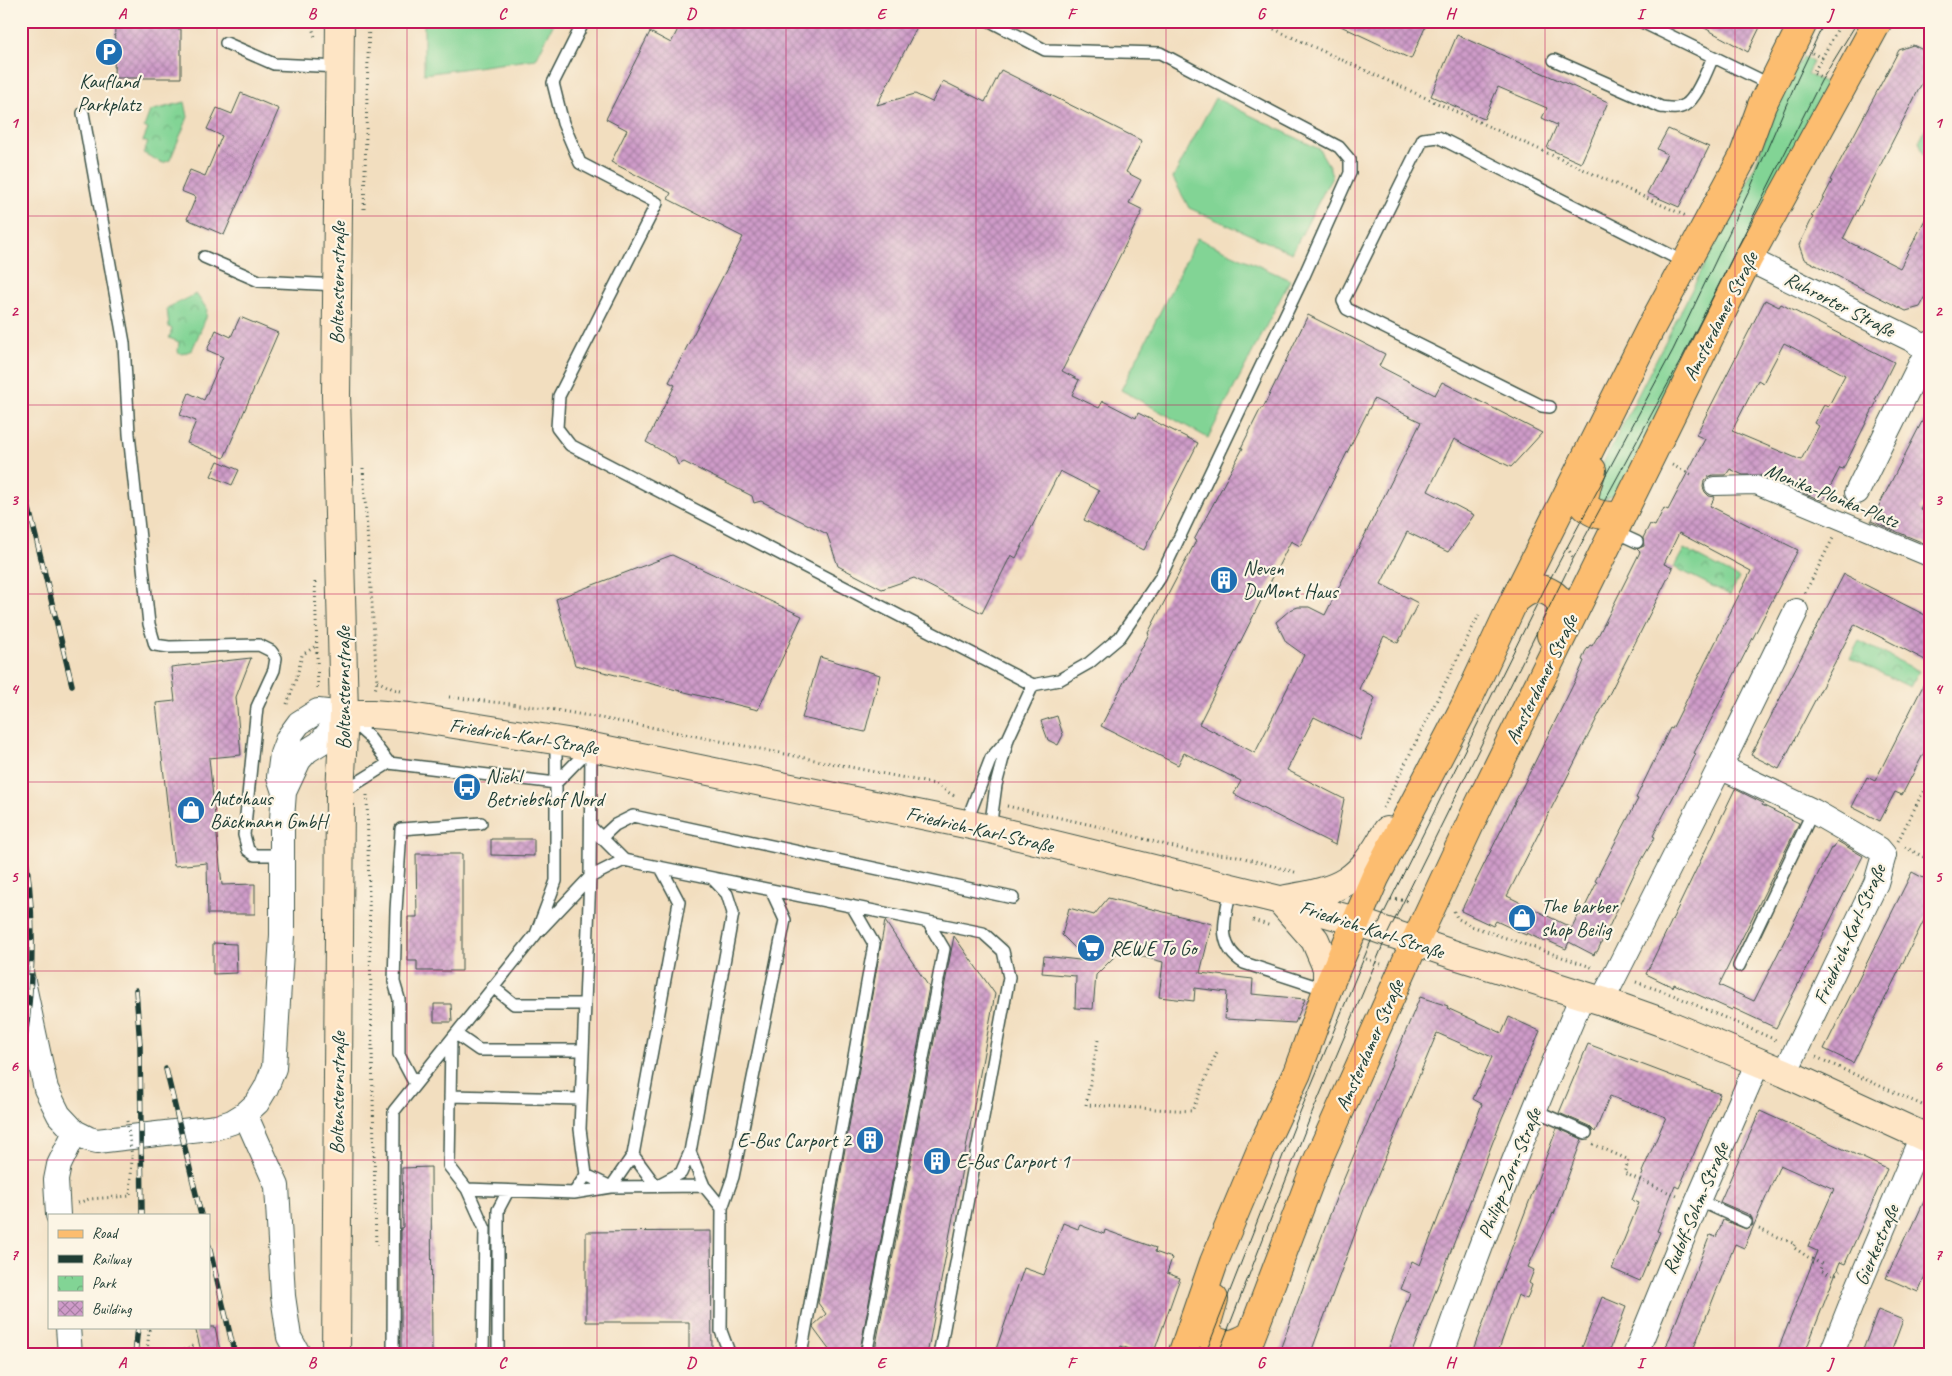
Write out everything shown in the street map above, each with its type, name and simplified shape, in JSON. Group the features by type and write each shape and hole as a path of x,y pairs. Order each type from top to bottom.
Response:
{"main road":[{"name":"Boltensternstraße","path":"336,1355 340,794 344,714 336,395 340,21"},
{"path":"1182,1355 1214,1262 1264,1143 1295,1078 1327,990 1368,893 1466,704 1514,601 1649,331 1743,157 1762,104 1804,21"},
{"name":"Amsterdamer Straße","path":"1247,1345 1317,1162 1433,903 1551,656 1748,259 1878,21"},
{"path":"1588,454 1593,472 1587,484 1583,504 1587,509 1617,523"},
{"path":"1514,601 1526,592 1535,589 1544,590 1555,596 1561,608 1559,618 1549,638 1551,656"},
{"name":"Friedrich-Karl-Straße","path":"344,714 410,717 556,740 981,814 1229,900 1280,900 1355,921 1592,998 1667,1024 1785,1073 1926,1138"},
{"path":"1280,900 1319,894 1336,888 1363,868 1376,852 1406,798 1423,786"},
{"path":"1280,900 1315,940 1326,968 1327,990"},
{"path":"1214,1262 1219,1285 1206,1326 1208,1333 1215,1341 1231,1345 1247,1345"}],"street":[{"name":"Ruhrorter Straße","path":"1748,259 1929,349"},
{"path":"1857,492 1929,349"},
{"name":"Monika-Plonka-Platz","path":"1714,486 1756,485 1931,558"},
{"path":"1592,998 1720,767 1796,611"},
{"path":"21,972 46,1089 59,1115 75,1132 89,1140 123,1139 217,1127 232,1122 245,1114 256,1103 266,1088 274,1068 282,935 284,792 279,777 282,754 288,738 300,723 318,711 344,714"},
{"name":"Friedrich-Karl-Straße","path":"1720,767 1814,811 1879,849 1890,849 1876,883 1785,1073"},
{"name":"Philipp-Zorn-Straße","path":"1441,1355 1471,1269 1531,1116 1592,998"},
{"name":"Rudolf-Sohm-Straße","path":"1636,1355 1696,1206 1758,1062"},
{"path":"245,1114 277,1186 283,1296 289,1337 299,1355"},
{"path":"58,1214 56,1180 59,1164 75,1132"},
{"name":"Gierkestraße","path":"1832,1355 1856,1292 1926,1138"},
{"path":"68,1328 70,1355"}],"lane":[{"path":"584,21 553,83 563,123 580,163 657,203 559,396 557,428 570,445 1033,685 1059,680 1089,663 1120,637 1160,578 1304,276 1350,173 1350,160 1339,147 1160,53 1045,50 990,21"},
{"path":"1640,21 1771,85"},
{"path":"226,43 274,64 340,68"},
{"path":"1554,60 1661,107 1675,108 1685,105 1694,95 1713,57"},
{"path":"82,113 124,343 130,443 148,615 155,645 169,647 259,645 271,651 276,658 274,670 257,707 244,835 248,850 256,855 282,855"},
{"path":"1550,407 1542,406 1347,309 1342,301 1423,139 1438,137 1686,263"},
{"path":"204,257 259,281 337,285"},
{"path":"1617,523 1637,542"},
{"path":"981,814 996,785 1008,738 1033,685"},
{"path":"344,714 369,737 389,763"},
{"path":"981,814 991,758 1008,738"},
{"path":"536,934 556,881 556,740"},
{"path":"556,784 591,747"},
{"path":"574,1193 586,1174 580,1129 590,877 591,747"},
{"path":"340,794 389,763 556,784"},
{"path":"1739,966 1814,811"},
{"path":"601,838 615,825 632,816 1013,898"},
{"path":"415,1084 399,1054 399,999 394,982 401,829 481,823"},
{"path":"591,827 624,860 983,933 1003,950 1009,977 939,1355"},
{"path":"393,1355 394,1111 536,934 590,877 624,860"},
{"path":"611,1187 633,1155 679,902 661,868"},
{"path":"656,1186 681,1173 690,1152 733,913 726,894 712,878"},
{"path":"730,1355 722,1332 722,1208 733,1177 785,920 771,890"},
{"path":"1229,900 1224,932 1227,948 1234,957 1244,963 1327,990"},
{"path":"801,1355 874,944 852,906"},
{"path":"866,1355 944,949 928,922"},
{"path":"493,987 514,1004 585,1004"},
{"path":"454,1037 479,1050 583,1050"},
{"path":"454,1037 450,1096 449,1166 467,1189 485,1229 484,1355"},
{"path":"450,1096 582,1099"},
{"path":"1531,1116 1586,1134"},
{"path":"690,1152 704,1186 722,1208"},
{"path":"633,1155 656,1186"},
{"path":"586,1174 611,1187"},
{"path":"467,1189 574,1193 611,1187 704,1186"},
{"path":"497,1351 498,1210 508,1191"},
{"path":"1696,1206 1746,1222"}],"path":[{"path":"363,218 368,21"},
{"path":"1263,21 1263,24 1686,216"},
{"path":"1842,21 1813,73 1832,82 1841,68 1850,74"},
{"path":"1810,52 1822,58"},
{"path":"363,463 377,681 393,689 403,691"},
{"path":"1667,463 1692,475"},
{"path":"1796,611 1842,521"},
{"path":"1567,546 1577,566"},
{"path":"285,707 297,676 302,655 316,646"},
{"path":"447,697 545,708 934,784 981,814 1092,825 1190,850 1237,856 1305,876"},
{"path":"1931,776 1890,849 1931,861"},
{"path":"368,831 376,1258"},
{"path":"1368,893 1403,901 1433,903"},
{"path":"1229,900 1262,922 1278,929"},
{"path":"1364,958 1387,966"},
{"path":"1098,1040 1086,1105 1192,1111 1216,1052"},
{"path":"96,1198 130,1196 132,1156 128,1121"},
{"path":"146,1328 148,1330 147,1353 156,1354 191,1348 196,1342"}],"green space":[{"path":"424,21 555,21 536,59 424,74"},
{"path":"1803,57 1813,61 1807,74 1835,87 1626,478 1615,493 1598,502 1592,485 1755,166 1791,67 1797,68"},
{"path":"1215,98 1319,149 1329,166 1332,176 1292,253 1189,208 1173,178"},
{"path":"185,102 188,117 170,160 163,163 143,153 148,143 143,141 148,129 144,127 150,111"},
{"path":"1930,120 1931,158 1924,155 1919,141"},
{"path":"1197,238 1290,280 1208,438 1121,390"},
{"path":"196,294 207,309 206,318 192,350 182,354 178,352 179,342 169,338 172,329 169,327 167,308"},
{"path":"1684,549 1739,578 1730,595 1674,567"},
{"path":"1859,641 1919,671 1910,687 1850,658"}],"building":[{"path":"115,21 163,21 163,29 181,29 181,78 114,78"},
{"path":"682,21 920,21 877,105 915,94 932,102 943,81 985,102 1001,70 1142,141 1126,172 1141,180 1129,203 1143,210 1062,371 1079,380 1072,395 1099,408 1103,401 1136,418 1138,413 1198,443 1144,550 1084,520 1099,491 1060,471 1016,558 1011,555 982,613 914,578 882,589 838,566 827,534 761,501 754,503 752,496 684,462 678,465 675,458 646,442 675,385 669,382 743,237 668,199 671,193 611,162 627,130 606,119 650,32 671,43"},
{"path":"1330,21 1428,21 1411,59"},
{"path":"1692,21 1763,21 1748,52"},
{"path":"1457,35 1608,102 1581,163 1547,148 1557,125 1542,118 1547,108 1498,87 1484,119 1431,96"},
{"path":"1913,45 1931,54 1931,85 1923,81 1843,239 1900,268 1931,208 1931,287 1920,307 1906,311 1804,259 1799,245 1813,217 1811,216 1821,202 1832,181 1830,180 1899,50"},
{"path":"241,93 279,109 224,235 187,219 196,197 181,191 190,170 205,176 222,136 207,129 217,108 232,114"},
{"path":"1668,129 1709,147 1679,207 1647,193 1667,154 1657,149"},
{"path":"1765,300 1779,307 1781,304 1894,362 1843,469 1840,468 1823,501 1760,475 1743,475 1730,469 1726,475 1713,475 1704,481 1703,487 1705,492 1709,496 1715,497 1710,506 1798,550 1694,753 1696,754 1653,836 1655,837 1636,870 1597,952 1594,955 1569,942 1566,949 1527,933 1526,935 1496,921 1493,926 1461,911 1579,673 1584,661 1582,660 1585,652 1590,645 1592,646 1599,634 1640,552 1637,549 1644,546 1643,538 1650,524 1655,526 1664,508 1668,510 1705,439 1696,435","holes":["1784,343 1845,375 1828,407 1824,405 1814,423 1819,426 1801,460 1732,431 1758,380 1763,383","1679,533 1751,571 1672,729 1670,728 1636,798 1638,799 1595,881 1597,882 1581,915 1579,914 1572,928 1507,896 1673,568 1664,564"]},
{"name":"Neven DuMont Haus","path":"1308,315 1385,354 1379,366 1435,395 1442,382 1542,433 1511,467 1454,439 1428,491 1474,515 1448,552 1407,532 1381,584 1418,603 1398,643 1384,636 1359,689 1375,698 1360,740 1314,717 1287,770 1344,799 1335,845 1234,794 1241,781 1184,753 1178,765 1101,726 1196,541 1194,540 1243,448 1241,448 1261,408 1263,408","holes":["1374,399 1421,422 1325,615 1309,607 1298,607 1290,610 1276,622 1286,642 1304,655 1255,753 1199,724 1291,541 1300,546"]},
{"path":"240,317 278,333 224,458 187,443 196,421 180,415 189,393 204,400 223,357 207,350 216,330 231,337"},
{"path":"1931,404 1931,487 1920,509 1931,514 1931,546 1871,521"},
{"path":"218,461 239,470 232,485 211,476"},
{"path":"672,555 802,616 758,710 575,665 556,599"},
{"path":"1844,574 1931,618 1931,663 1855,624 1779,769 1751,755"},
{"path":"820,657 880,675 865,732 802,718"},
{"name":"Autohaus Bäckmann GmbH","path":"251,658 236,697 241,755 209,758 222,885 255,884 255,914 208,914 207,863 174,866 156,703 175,701 171,667"},
{"path":"1931,670 1931,739 1902,795 1895,792 1880,821 1852,807 1867,777 1875,781"},
{"path":"1057,716 1063,735 1058,745 1048,740 1041,721"},
{"path":"1735,789 1799,823 1719,985 1754,1001 1831,848 1833,849 1837,841 1863,856 1776,1028 1733,1008 1732,1010 1674,984 1673,987 1646,974"},
{"path":"491,839 534,839 534,856 491,855"},
{"path":"416,854 462,854 462,971 417,971 417,961 408,961 408,917 417,917"},
{"path":"1912,872 1931,882 1931,906 1853,1063 1824,1049"},
{"path":"1108,898 1212,924 1200,973 1253,979 1252,994 1305,999 1295,1023 1225,1019 1227,992 1195,988 1194,1001 1159,997 1163,962 1120,951 1096,975 1093,1009 1075,1008 1076,976 1042,973 1044,956 1088,961 1062,935 1069,908 1094,915"},
{"name":"E-Bus Carport 2","path":"885,921 929,987 859,1355 833,1355 813,1328 826,1314 818,1303"},
{"name":"E-Bus Carport 1","path":"954,936 995,994 927,1355 874,1355"},
{"path":"213,943 236,944 237,973 213,974"},
{"path":"1420,997 1448,1006 1447,1008 1502,1033 1509,1017 1540,1031 1502,1118 1411,1355 1386,1355 1410,1293 1401,1289 1412,1261 1420,1265 1482,1104 1473,1099 1492,1057 1437,1033 1366,1204 1310,1355 1278,1355 1338,1193"},
{"path":"434,1004 451,1004 452,1022 434,1022"},
{"path":"1588,1044 1720,1094 1679,1188 1675,1186 1657,1231 1660,1232 1640,1281 1612,1269 1639,1203 1632,1200 1666,1117 1610,1096 1595,1132 1589,1126 1559,1113"},
{"path":"1760,1111 1887,1169 1845,1264 1840,1262 1804,1355 1776,1355 1817,1251 1808,1247 1834,1189 1780,1165 1744,1248 1735,1244 1691,1355 1663,1355 1710,1235 1716,1237 1723,1220 1746,1229 1753,1225 1750,1215 1720,1202"},
{"path":"1557,1128 1582,1139 1554,1214 1528,1267 1534,1270 1529,1283 1532,1285 1527,1299 1518,1295 1497,1355 1471,1355"},
{"path":"431,1167 432,1355 401,1355 402,1168"},
{"path":"1931,1186 1931,1264 1918,1292 1886,1278"},
{"path":"1063,1223 1078,1229 1080,1225 1104,1234 1105,1230 1156,1248 1155,1252 1172,1258 1167,1273 1180,1278 1153,1355 1147,1355 1121,1346 1118,1355 994,1355 1024,1268 1044,1275"},
{"path":"711,1231 712,1355 689,1355 689,1322 586,1322 586,1232"},
{"path":"1602,1297 1626,1307 1608,1355 1579,1355"},
{"path":"1878,1310 1903,1320 1890,1355 1861,1355"},
{"path":"215,1327 221,1355 202,1355 195,1328"}],"tram line":[{"path":"1205,1355 1298,1117 1376,929 1544,590 1673,350 1749,191 1825,21"},
{"path":"1218,1355 1308,1123 1388,933 1573,559 1683,356 1821,81 1858,21"}],"railway":[{"path":"21,476 72,685"},
{"path":"21,831 30,888 32,947 29,1006 21,1064"},
{"path":"136,990 140,1045 142,1214"},
{"path":"166,1069 201,1214"},
{"path":"210,1250 235,1355"},
{"path":"135,1355 138,1328"}],"place":[{"name":"Kaufland Parkplatz","path":"109,52"},
{"name":"Neven DuMont Haus","path":"1224,580"},
{"name":"Niehl Betriebshof Nord","path":"467,787"},
{"name":"Autohaus Bäckmann GmbH","path":"191,810"},
{"name":"The barber shop Beilig","path":"1522,918"},
{"name":"REWE To Go","path":"1091,948"},
{"name":"E-Bus Carport 2","path":"870,1140"},
{"name":"E-Bus Carport 1","path":"937,1161"}]}
